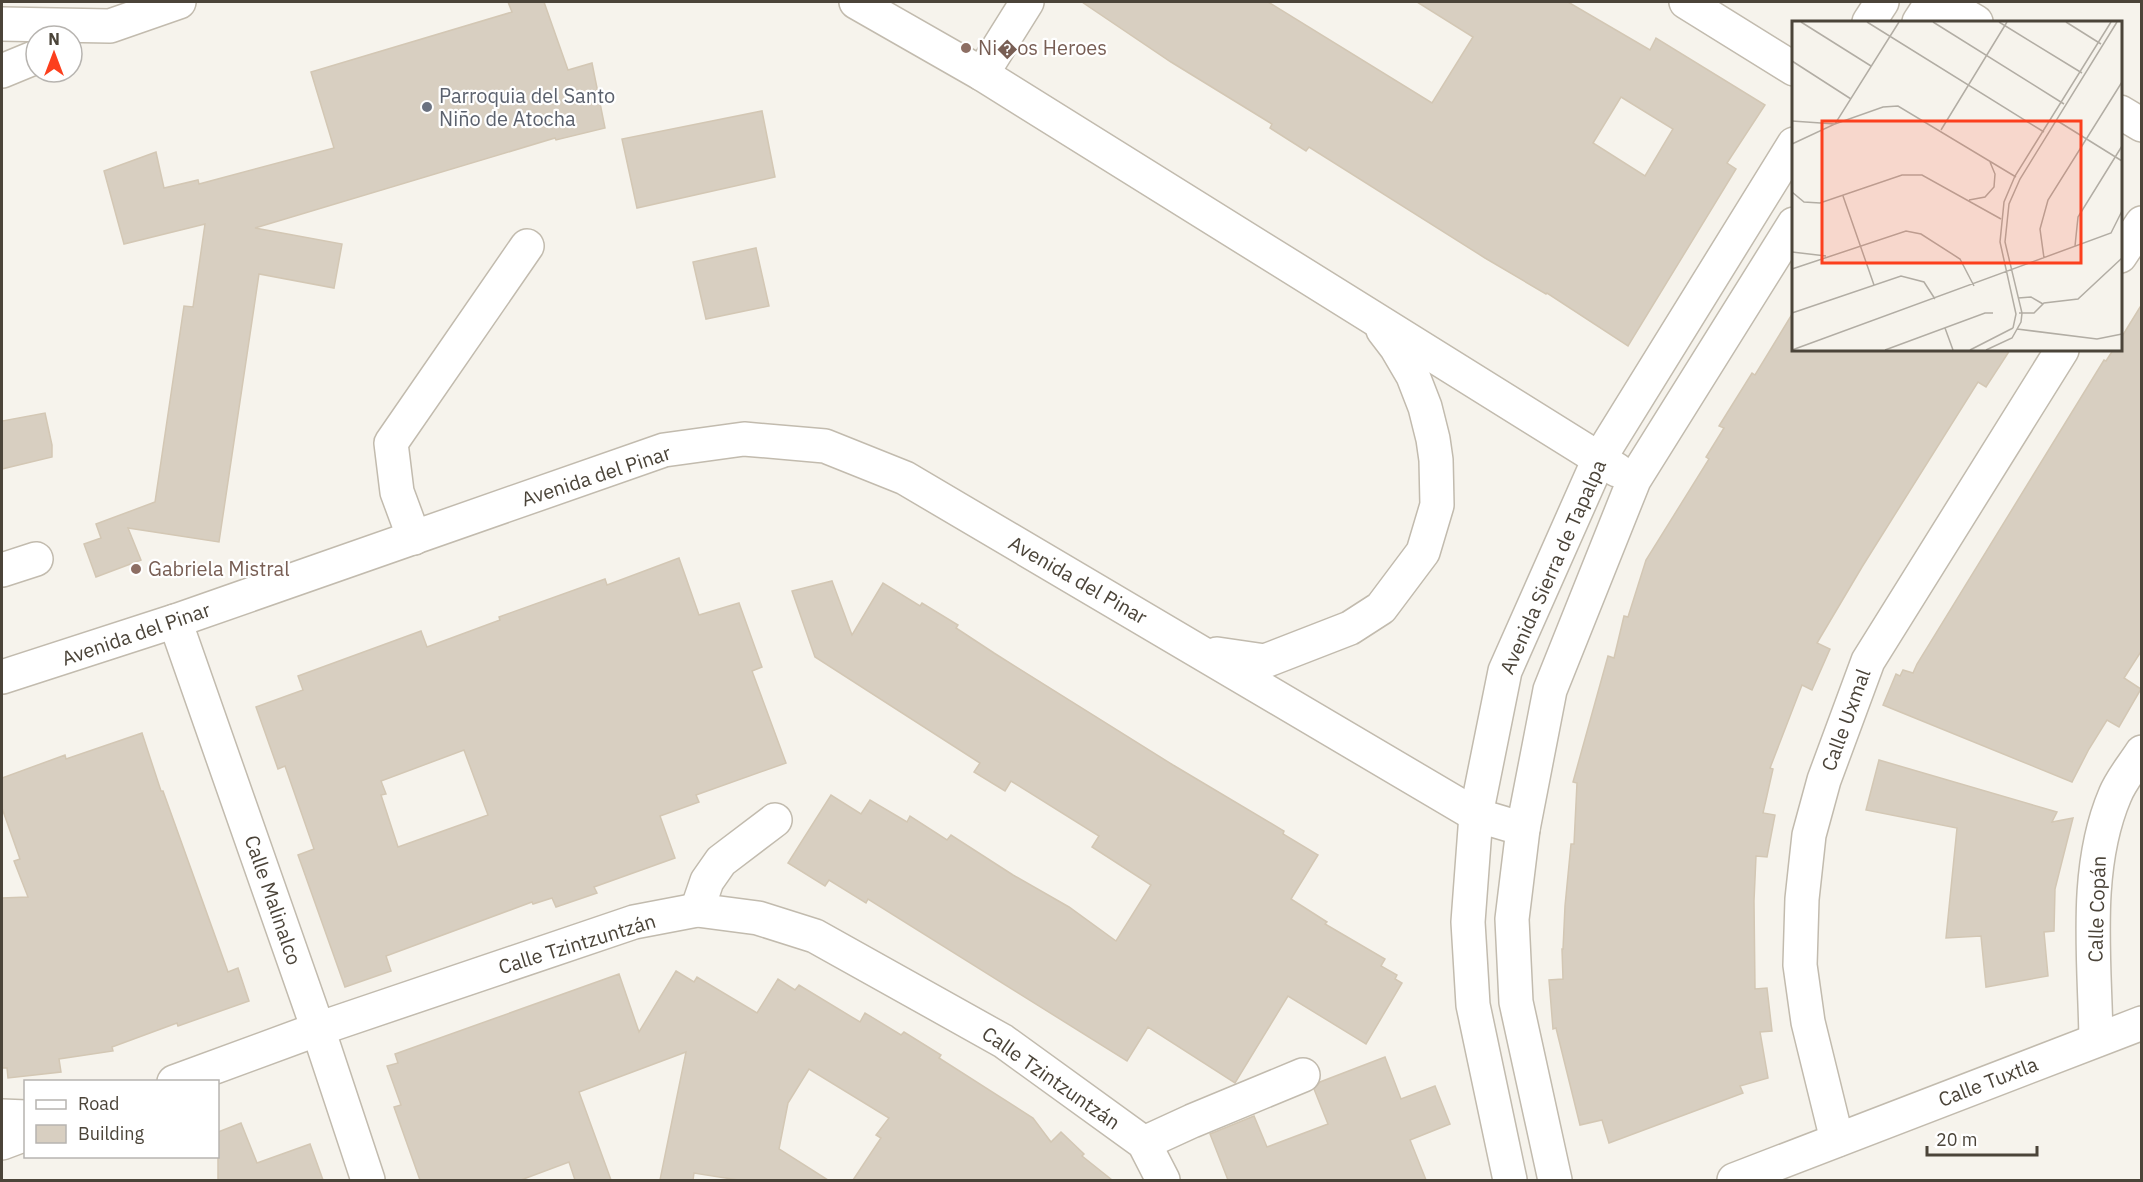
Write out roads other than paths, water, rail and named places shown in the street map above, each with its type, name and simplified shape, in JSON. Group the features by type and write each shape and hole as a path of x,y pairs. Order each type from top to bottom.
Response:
{"street":[{"path":"2,24 118,14 179,2"},
{"name":"Avenida del Pinar","path":"856,2 982,74 1634,480"},
{"path":"982,74 1027,2"},
{"path":"1686,2 1792,68"},
{"path":"1870,21 1882,2"},
{"path":"1920,21 1932,2"},
{"path":"1942,2 1974,21"},
{"path":"84,35 118,14"},
{"path":"2,71 24,62"},
{"path":"2122,113 2142,125"},
{"name":"Avenida Sierra de Tapalpa","path":"1510,1180 1473,1005 1468,922 1476,815 1505,671 1599,459 1792,147"},
{"path":"2122,254 2142,223"},
{"name":"Avenida Sierra de Tapalpa","path":"1555,1180 1516,1002 1512,919 1523,829 1550,690 1634,480 1792,227"},
{"path":"414,538 397,492 391,443 527,246"},
{"name":"Avenida del Pinar","path":"1201,651 1265,661 1350,628 1381,608 1423,552 1437,505 1433,439 1425,406 1413,376 1396,347 1375,320"},
{"name":"Calle Uxmal","path":"1837,1140 1808,1022 1800,965 1802,899 1809,835 1824,780 1868,661 2061,351"},
{"name":"Avenida del Pinar","path":"2,677 175,621 664,450 744,439 825,446 905,478 1476,815 1523,829"},
{"path":"2,570 36,559"},
{"name":"Calle Malinalco","path":"175,621 318,1029 368,1180"},
{"name":"Calle Copán","path":"2096,1040 2093,907 2097,849 2115,794 2142,752"},
{"path":"697,910 706,881 721,861 775,820"},
{"name":"Calle Tzintzuntzán","path":"179,1080 318,1029 634,922 697,910 758,918 815,936 1003,1041 1144,1143 1163,1180"},
{"name":"Calle Tuxtla","path":"1734,1180 2142,1023"},
{"path":"1144,1143 1303,1075"},
{"path":"2,1116 24,1117"},
{"path":"2,1143 24,1135"}],"place":[{"name":"Ni�os Heroes","path":"966,48"},
{"name":"Parroquia del Santo Niño de Atocha","path":"427,107"},
{"name":"Gabriela Mistral","path":"136,569"}]}
